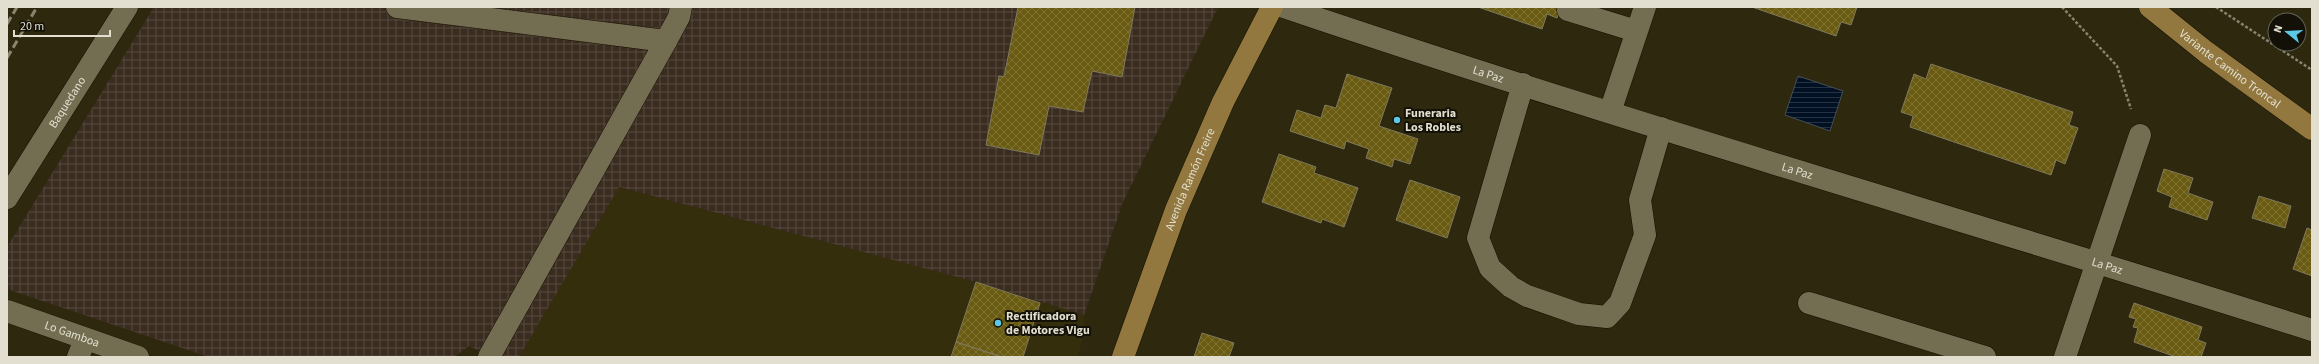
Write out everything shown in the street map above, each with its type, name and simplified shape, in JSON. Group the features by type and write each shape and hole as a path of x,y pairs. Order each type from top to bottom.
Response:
{"main road":[{"name":"Avenida Ramón Freire","path":"1123,357 1176,210 1223,102 1272,7"},
{"name":"Variante Camino Troncal","path":"2150,7 2206,52 2312,129"}],"street":[{"name":"Baquedano","path":"7,198 127,7"},
{"path":"396,7 666,41"},
{"path":"489,357 666,41 679,17 681,7"},
{"name":"La Paz","path":"1284,7 1610,112 2096,261 2312,330"},
{"path":"1610,112 1645,7"},
{"path":"1568,10 1636,31"},
{"path":"1523,84 1478,238 1490,268 1511,287 1527,296 1579,314 1607,317 1620,303 1645,235 1640,200 1661,128"},
{"path":"2065,357 2096,261 2140,134"},
{"path":"1808,303 1985,357"},
{"name":"Lo Gamboa","path":"7,311 82,348 138,357"}],"path":[{"path":"2062,7 2117,66 2140,134"},
{"path":"2216,7 2312,70"}],"shaded area":[{"path":"154,7 1218,7 1123,202 1084,315 976,282 619,187 519,357 493,357 469,346 454,357 209,357 7,289 7,247"},
{"path":"618,187 976,282 1084,315 1085,330 1078,357 519,357"}],"water":[{"path":"1798,76 1843,91 1830,131 1785,115"}],"building":[{"path":"1018,7 1135,7 1122,77 1092,71 1083,112 1049,106 1039,155 986,145 999,76 1004,77"},
{"path":"1478,7 1561,7 1557,18 1547,14 1542,29"},
{"path":"1752,7 1857,7 1851,25 1841,22 1836,36"},
{"path":"1931,64 2073,112 2069,125 2078,128 2065,164 2056,160 2051,175 1910,127 1913,116 1901,112 1914,74 1926,79"},
{"path":"1347,74 1392,88 1379,126 1418,139 1410,164 1394,159 1392,167 1366,158 1369,149 1346,141 1344,149 1290,131 1297,110 1321,118 1325,105 1336,108"},
{"path":"1279,154 1316,167 1314,173 1358,188 1344,227 1322,219 1321,223 1262,202"},
{"path":"2164,169 2193,178 2188,193 2213,202 2207,220 2169,207 2172,197 2157,191"},
{"path":"1410,180 1460,197 1447,238 1396,220"},
{"path":"2259,196 2291,206 2285,228 2252,218"},
{"path":"2307,228 2312,230 2312,276 2293,269"},
{"name":"Rectificadora de Motores Vigu","path":"976,282 1040,303 1023,357 1002,357 956,342"},
{"path":"2134,303 2202,327 2198,340 2206,343 2201,357 2176,357 2134,342 2138,328 2133,327 2136,319 2129,317"},
{"path":"1202,333 1234,343 1229,357 1194,357"},
{"path":"956,342 1002,357 951,357"}],"railway":[{"path":"7,24 17,7"},
{"path":"7,58 37,7"}],"place":[{"name":"Funeraria Los Robles","path":"1397,120"},
{"name":"Rectificadora de Motores Vigu","path":"998,323"}]}
